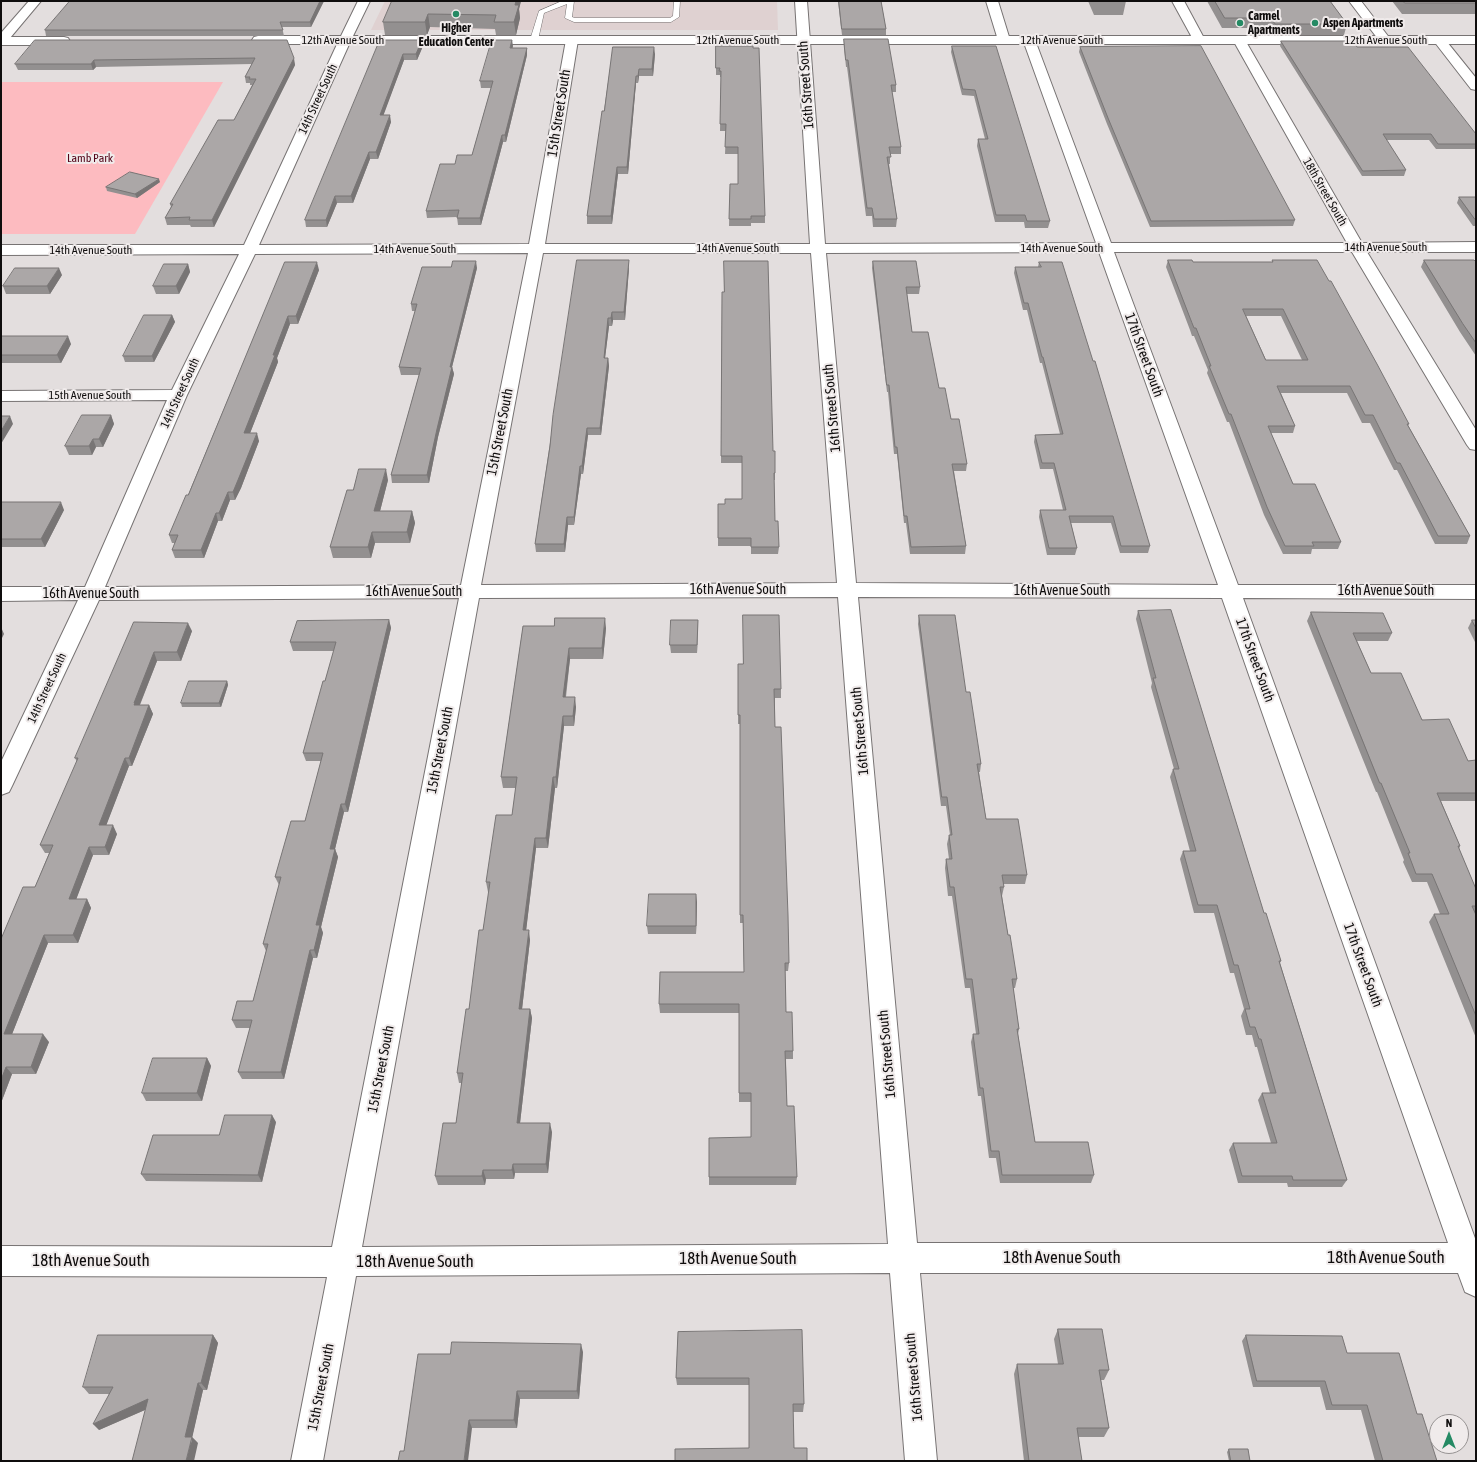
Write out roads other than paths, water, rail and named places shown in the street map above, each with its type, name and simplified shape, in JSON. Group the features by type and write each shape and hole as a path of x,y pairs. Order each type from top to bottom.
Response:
{"street":[{"path":"1,41 35,1"},
{"name":"14th Street South","path":"1,786 91,594 178,395 249,250 364,1"},
{"name":"16th Street South","path":"801,1 818,248 848,590 920,1461"},
{"path":"992,1 1004,40"},
{"path":"1178,1 1199,40"},
{"path":"1355,1 1385,40"},
{"name":"12th Avenue South","path":"248,40 1476,40"},
{"name":"15th Street South","path":"307,1461 470,591 536,248 572,40"},
{"name":"17th Street South","path":"1029,40 1230,591 1473,1266"},
{"name":"18th Street South","path":"1239,40 1357,247 1476,444"},
{"path":"1439,40 1476,86"},
{"path":"1,41 76,41"},
{"name":"14th Avenue South","path":"1,250 1105,247 1476,248"},
{"name":"15th Avenue South","path":"1,396 178,395"},
{"name":"16th Avenue South","path":"1,594 848,590 1476,592"},
{"name":"18th Avenue South","path":"1,1261 345,1262 904,1258 1473,1266"}],"lane":[{"path":"534,40 541,12 570,1 568,18 574,20 671,20 676,17 677,1"}],"place":[{"name":"Higher Education Center","path":"456,14"},
{"name":"Carmel Apartments","path":"1240,23"},
{"name":"Aspen Apartments","path":"1315,23"}],"park label":[{"name":"Lamb Park","path":"90,158"}]}
